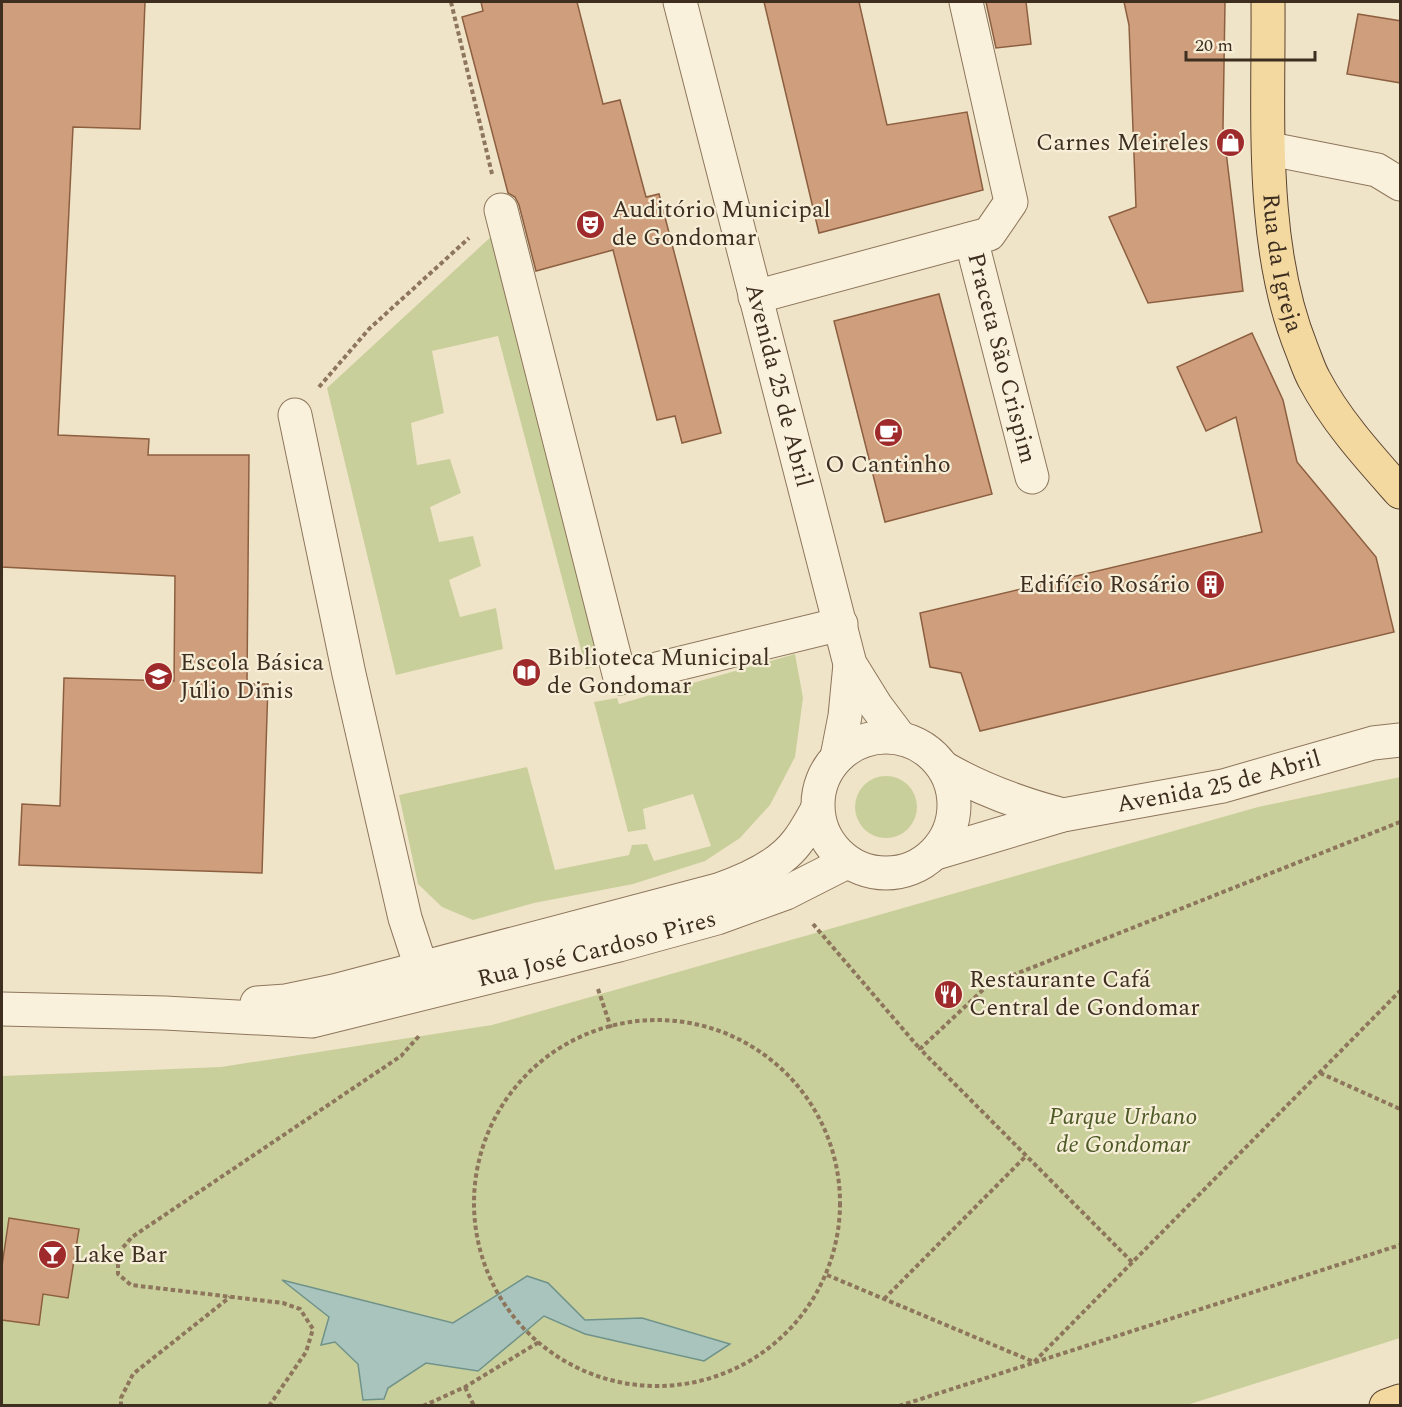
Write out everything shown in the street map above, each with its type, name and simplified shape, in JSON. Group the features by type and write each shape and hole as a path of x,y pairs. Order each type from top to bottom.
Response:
{"main road":[{"name":"Rua da Igreja","path":"1268,2 1272,216 1281,284 1293,327 1314,379 1336,414 1365,452 1401,492"},
{"path":"1386,1406 1401,1401"}],"street":[{"name":"Avenida 25 de Abril","path":"680,2 850,664 845,716 837,757"},
{"name":"Praceta São Crispim","path":"755,297 989,234 1011,202 966,2"},
{"path":"1270,150 1377,170 1401,184"},
{"path":"501,210 620,678 841,624"},
{"name":"Praceta São Crispim","path":"971,239 1032,477"},
{"path":"295,415 354,697 405,918 421,967"},
{"name":"Avenida 25 de Abril","path":"850,664 876,706 900,738"},
{"name":"Avenida 25 de Abril","path":"936,853 1063,815 1223,786 1387,741 1401,725"},
{"path":"877,737 900,738 917,744 932,754 944,768 953,789 955,812 949,834 936,853 921,865 903,872 883,874 865,871 847,862 832,848 822,830 817,810 819,791 825,773 837,757 855,744 877,737"},
{"name":"Avenida 25 de Abril","path":"944,768 996,794 1025,805 1063,815"},
{"name":"Rua José Cardoso Pires","path":"338,1003 421,967 690,898 745,881 773,863 796,843 817,810"},
{"name":"Rua José Cardoso Pires","path":"2,1009 165,1013 286,1001 338,1003 619,945 717,918 786,893 847,862"}],"path":[{"path":"295,415 369,329 501,210 451,2"},
{"path":"920,1049 988,985 1401,822"},
{"path":"786,893 920,1049 1132,1262"},
{"path":"1034,1362 1401,991"},
{"path":"646,1020 709,1026 765,1053 810,1098 836,1156 841,1219 827,1275 797,1323 752,1360 700,1382 643,1386 587,1372 538,1342 490,1291 473,1245 468,1198 494,1121 532,1070 540,1064 584,1035 646,1020"},
{"path":"269,1406 306,1352 313,1329 300,1309 283,1303 131,1285 118,1274 118,1253 132,1238 401,1056 424,1031"},
{"path":"1320,1073 1401,1109"},
{"path":"884,1299 1026,1156"},
{"path":"899,1406 1401,1245"},
{"path":"827,1275 1034,1362"},
{"path":"121,1406 121,1398 133,1374 231,1297"},
{"path":"423,1406 465,1387 538,1342"},
{"path":"465,1387 474,1406"}],"green space":[{"path":"494,234 605,664 586,669 498,336 432,351 444,413 411,423 417,465 450,459 461,493 430,507 439,542 473,536 481,566 449,580 460,617 496,608 503,649 396,675 327,388"},
{"path":"795,654 803,698 795,757 770,805 740,838 705,861 633,884 534,903 473,920 442,907 418,884 399,795 527,767 555,870 629,855 632,845 647,844 654,861 711,846 693,794 643,809 646,829 628,832 594,702 617,698 619,704"},
{"path":"880,776 892,776 908,785 915,795 917,807 915,819 908,829 892,838 880,838 869,833 860,824 855,813 855,801 860,790 869,781"},
{"name":"Parque Urbano de Gondomar","path":"1400,777 1400,1338 1187,1405 2,1405 2,1076 221,1067 492,1025 1258,807"}],"water":[{"path":"527,1276 548,1283 585,1320 642,1318 730,1344 704,1361 585,1334 544,1316 478,1371 426,1363 388,1388 384,1399 363,1400 358,1364 335,1342 321,1345 329,1317 282,1280 453,1323"}],"building":[{"path":"2,2 145,2 140,129 73,127 58,435 149,439 148,455 249,455 247,684 268,684 262,873 19,865 22,804 60,806 64,678 174,681 175,576 2,567"},
{"name":"Auditório Municipal de Gondomar","path":"481,2 577,2 603,104 620,100 646,197 659,194 721,433 682,443 675,416 657,420 613,250 536,271 519,205 515,197 508,193 462,17 483,11"},
{"path":"764,2 859,2 887,125 967,112 983,190 819,233"},
{"path":"986,2 1026,2 1031,44 996,48"},
{"path":"1124,2 1225,2 1223,127 1243,291 1148,303 1109,217 1136,207 1129,25"},
{"path":"1358,14 1401,21 1401,83 1347,74"},
{"path":"939,294 992,494 885,522 834,321"},
{"name":"Edifício Rosário","path":"1252,333 1283,400 1297,462 1376,557 1394,632 980,731 961,673 930,667 920,613 1262,532 1236,417 1206,431 1177,367"},
{"path":"9,1218 79,1229 68,1298 43,1294 39,1325 2,1320 2,1266"}],"place":[{"name":"Carnes Meireles","path":"1230,143"},
{"name":"Auditório Municipal de Gondomar","path":"591,224"},
{"name":"O Cantinho","path":"888,432"},
{"name":"Edifício Rosário","path":"1211,585"},
{"name":"Biblioteca Municipal de Gondomar","path":"526,672"},
{"name":"Escola Básica Júlio Dinis","path":"159,677"},
{"name":"Restaurante Cafá Central de Gondomar","path":"948,994"},
{"name":"Lake Bar","path":"52,1255"}]}
